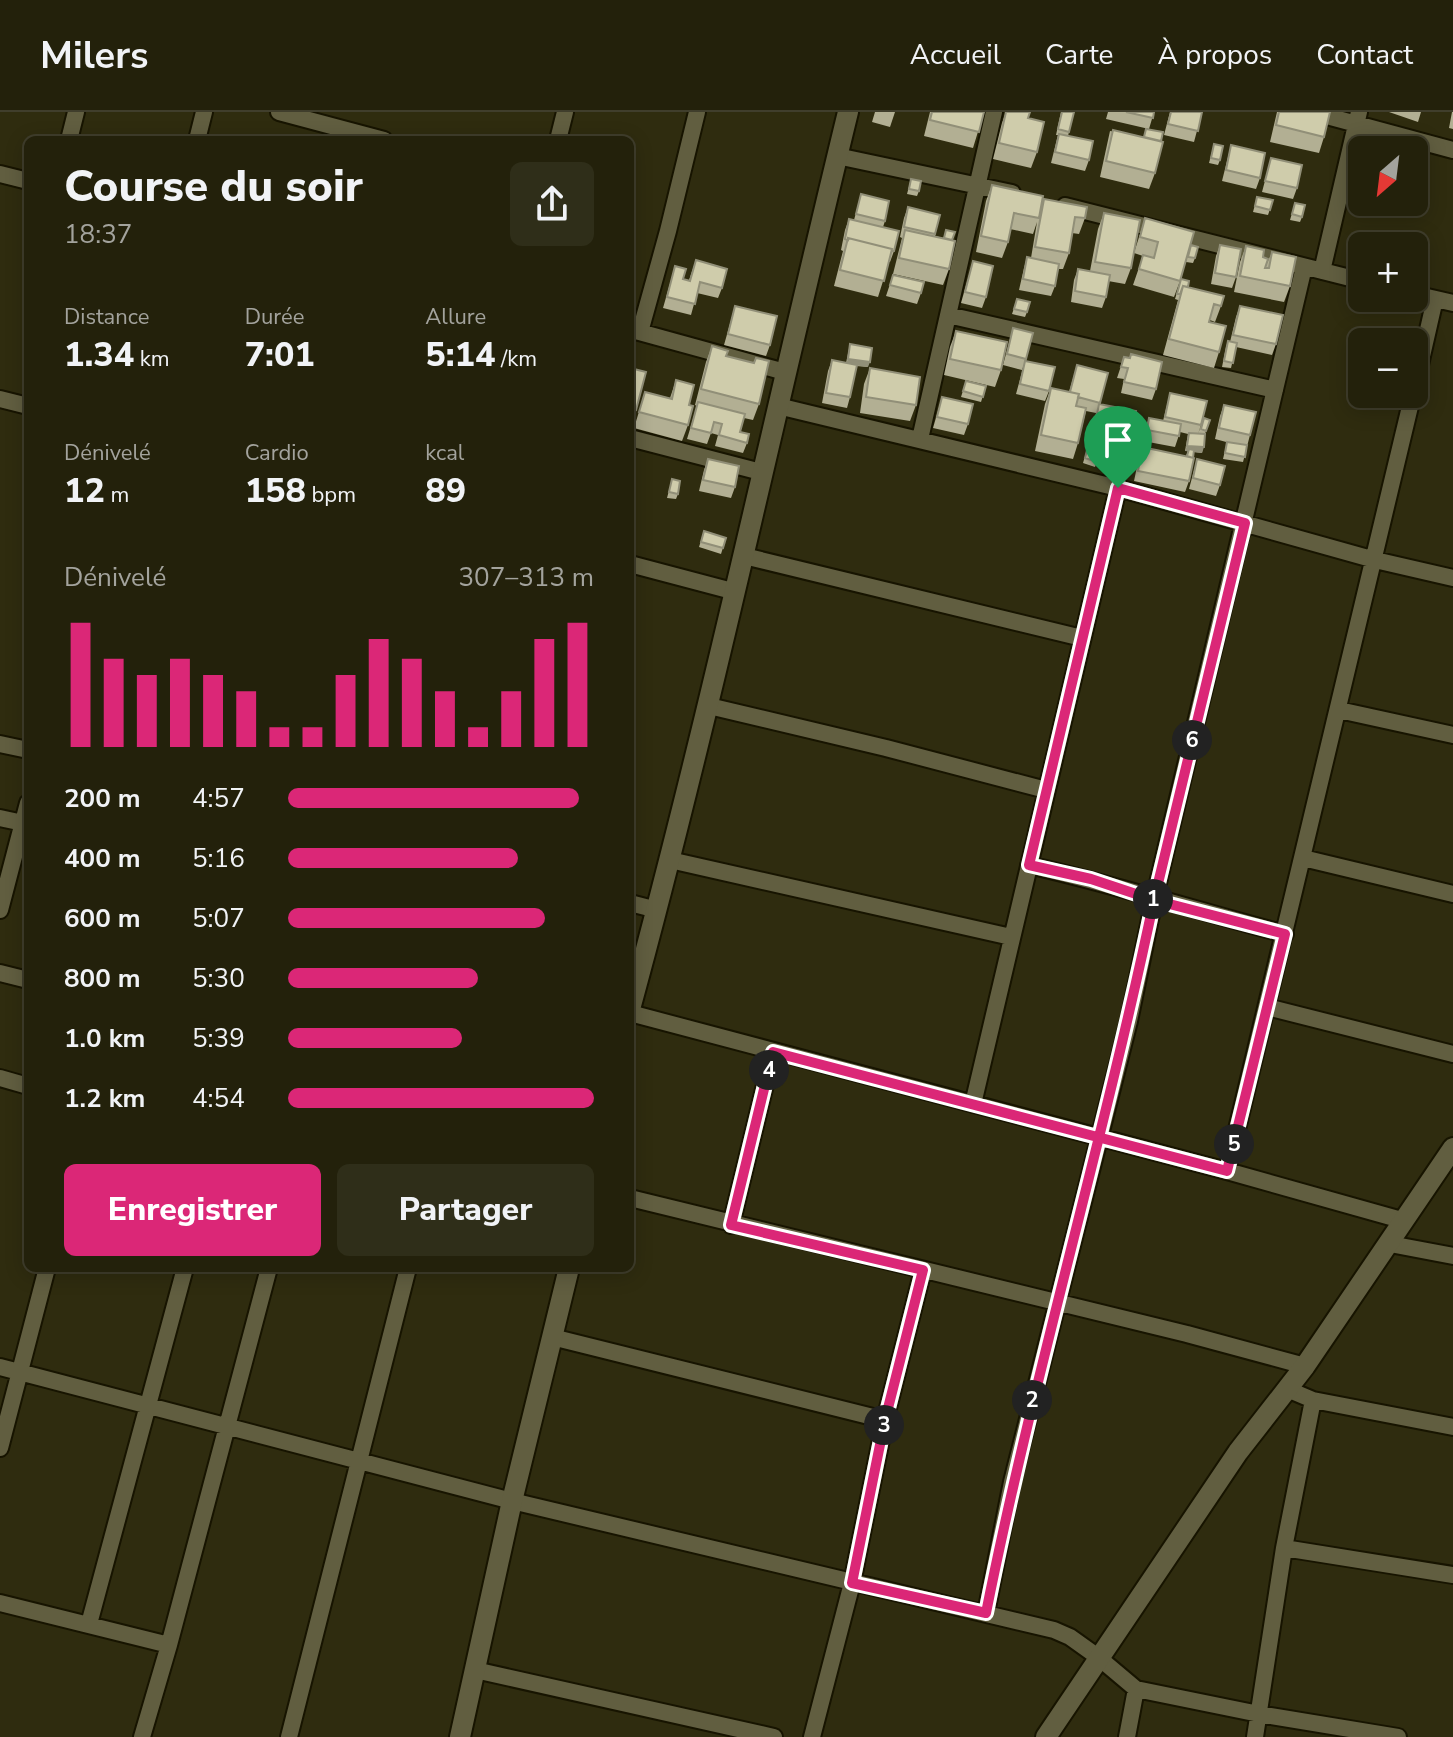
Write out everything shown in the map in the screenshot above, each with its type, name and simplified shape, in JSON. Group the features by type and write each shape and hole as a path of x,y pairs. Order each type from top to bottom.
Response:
{"street":[{"path":"70,136 76,112"},
{"path":"198,136 204,112"},
{"path":"279,112 342,135"},
{"path":"559,136 565,112"},
{"path":"697,112 668,231 635,331 785,372"},
{"path":"634,996 709,706 761,472 848,112"},
{"path":"920,439 994,112"},
{"path":"1312,112 1358,118 1453,150"},
{"path":"1322,271 1358,118"},
{"path":"837,156 976,185 1348,278"},
{"path":"0,174 24,180"},
{"path":"986,1613 1012,1482 1129,1021 1154,900 1304,267"},
{"path":"1428,297 1453,303"},
{"path":"1428,330 1435,299"},
{"path":"948,315 1275,390"},
{"path":"0,399 24,405"},
{"path":"778,406 1118,488 1375,560 1453,578"},
{"path":"1227,1171 1410,408"},
{"path":"634,439 761,472"},
{"path":"973,1104 1118,488"},
{"path":"744,556 1082,638"},
{"path":"634,565 736,592"},
{"path":"709,706 1046,790"},
{"path":"1339,710 1453,735"},
{"path":"0,744 24,749"},
{"path":"0,818 23,823"},
{"path":"0,910 24,819"},
{"path":"1303,858 1453,894"},
{"path":"670,860 1011,937"},
{"path":"1029,865 1091,879 1154,900 1285,934"},
{"path":"634,904 657,910"},
{"path":"0,973 24,979"},
{"path":"1267,1007 1453,1054"},
{"path":"634,1012 1405,1221"},
{"path":"731,1225 773,1052"},
{"path":"0,1078 24,1085"},
{"path":"1046,1737 1238,1452 1305,1366 1453,1148"},
{"path":"634,1199 1305,1366"},
{"path":"1390,1244 1453,1256"},
{"path":"812,1737 852,1583 885,1420 923,1270"},
{"path":"0,1448 46,1272"},
{"path":"89,1624 184,1272"},
{"path":"142,1737 268,1272"},
{"path":"289,1737 407,1272"},
{"path":"460,1737 512,1501 568,1272"},
{"path":"552,1337 885,1420"},
{"path":"0,1367 512,1501 1054,1630 1070,1637 1098,1657 1136,1689 1259,1714 1398,1737"},
{"path":"1287,1389 1313,1400 1453,1427"},
{"path":"1255,1737 1284,1548 1313,1400"},
{"path":"1284,1548 1453,1575"},
{"path":"0,1603 169,1645"},
{"path":"475,1670 774,1737"},
{"path":"1127,1737 1136,1689"}],"building":[{"path":"932,112 984,112 979,132 930,120"},
{"path":"1006,112 1030,112 1028,118 1044,122 1037,152 999,143"},
{"path":"1062,112 1074,112 1069,132 1058,129"},
{"path":"1126,112 1154,112 1153,118"},
{"path":"1171,112 1202,112 1198,131 1168,124"},
{"path":"1279,112 1330,112 1324,137 1276,125"},
{"path":"1146,129 1163,132 1161,141 1144,137"},
{"path":"1113,130 1163,142 1155,173 1106,161"},
{"path":"1059,134 1093,141 1089,160 1055,152"},
{"path":"1214,144 1223,146 1220,160 1211,158"},
{"path":"1231,145 1265,153 1260,178 1226,170"},
{"path":"1271,158 1302,165 1297,188 1265,181"},
{"path":"911,179 921,181 919,191 909,189"},
{"path":"992,185 1043,196 1039,218 1014,213 1008,242 981,236"},
{"path":"861,194 889,201 885,221 856,214"},
{"path":"1257,197 1273,200 1270,210 1255,206"},
{"path":"1044,199 1087,207 1085,218 1075,217 1069,253 1035,247"},
{"path":"1295,203 1305,205 1302,217 1292,214"},
{"path":"908,207 940,215 935,234 904,227"},
{"path":"1104,213 1140,220 1131,268 1095,262"},
{"path":"1145,218 1194,232 1180,281 1139,269 1143,255 1154,258 1158,242 1140,237"},
{"path":"849,219 899,231 894,251 845,239"},
{"path":"905,230 955,241 949,269 899,258"},
{"path":"946,230 955,232 952,240 944,238"},
{"path":"848,238 892,249 884,281 840,270"},
{"path":"1191,245 1198,247 1195,258 1188,257"},
{"path":"1220,245 1241,249 1236,277 1215,273"},
{"path":"1246,246 1264,250 1263,257 1268,259 1265,268 1269,268 1272,252 1296,257 1290,286 1240,276"},
{"path":"1027,257 1059,264 1055,286 1023,279"},
{"path":"696,260 727,269 722,288 700,282 695,304 667,297 675,266 686,269 683,279 690,281"},
{"path":"973,261 993,266 986,297 965,292"},
{"path":"1078,269 1110,275 1106,297 1075,291"},
{"path":"893,275 924,282 921,293 890,285"},
{"path":"1181,279 1189,281 1188,287 1183,286 1177,294"},
{"path":"1183,286 1224,296 1221,306 1214,304 1209,322 1226,326 1219,352 1169,339"},
{"path":"1017,299 1030,302 1027,312 1014,309"},
{"path":"735,306 777,316 770,345 728,334"},
{"path":"1240,306 1283,315 1276,344 1233,335"},
{"path":"1013,328 1033,333 1026,359 1007,354"},
{"path":"956,331 1007,342 1001,370 950,359"},
{"path":"1228,341 1237,343 1233,363 1224,361"},
{"path":"850,344 872,348 870,362 848,359"},
{"path":"712,346 728,351 726,356 754,363 756,358 769,361 759,404 701,389"},
{"path":"1131,354 1162,362 1156,389 1124,382 1128,368 1121,367 1124,357 1130,358"},
{"path":"832,360 857,365 850,397 826,393"},
{"path":"1025,361 1055,367 1049,391 1020,384"},
{"path":"1077,365 1108,373 1100,403 1070,392"},
{"path":"870,368 920,377 916,405 866,397"},
{"path":"634,369 646,372 634,410"},
{"path":"676,380 694,385 688,425 639,412 645,392 672,399"},
{"path":"966,381 986,386 983,397 963,391"},
{"path":"1051,388 1079,394 1076,406 1086,408 1078,443 1041,435"},
{"path":"1170,393 1207,401 1201,425 1165,417"},
{"path":"942,397 973,404 968,424 937,417"},
{"path":"698,402 745,414 740,432 749,434 747,443 719,435 722,424 714,422 711,433 691,428"},
{"path":"1099,404 1136,411 1130,442 1093,434"},
{"path":"1224,405 1256,412 1250,435 1219,428"},
{"path":"1149,418 1181,424 1179,436 1147,430"},
{"path":"1204,418 1210,420 1206,431 1201,429"},
{"path":"1189,433 1205,434 1204,447 1187,446"},
{"path":"1227,442 1247,445 1245,457 1225,453"},
{"path":"1088,446 1101,450 1097,462 1085,458"},
{"path":"1142,447 1194,458 1189,481 1138,471"},
{"path":"1189,449 1194,450 1193,458 1187,456"},
{"path":"708,459 739,466 735,487 703,480"},
{"path":"1197,459 1225,466 1220,485 1193,478"},
{"path":"672,479 680,481 678,494 669,492"},
{"path":"704,531 726,538 723,548 701,542"}],"route":[{"path":"1118,488 1029,865 1091,879 1154,900 1129,1021 1099,1138 1078,1226 1035,1386 1012,1482 986,1613 852,1583 885,1420 923,1270 731,1225 773,1052 879,1079 1099,1138 1227,1171 1285,934 1154,900 1245,523 1118,488"}]}
